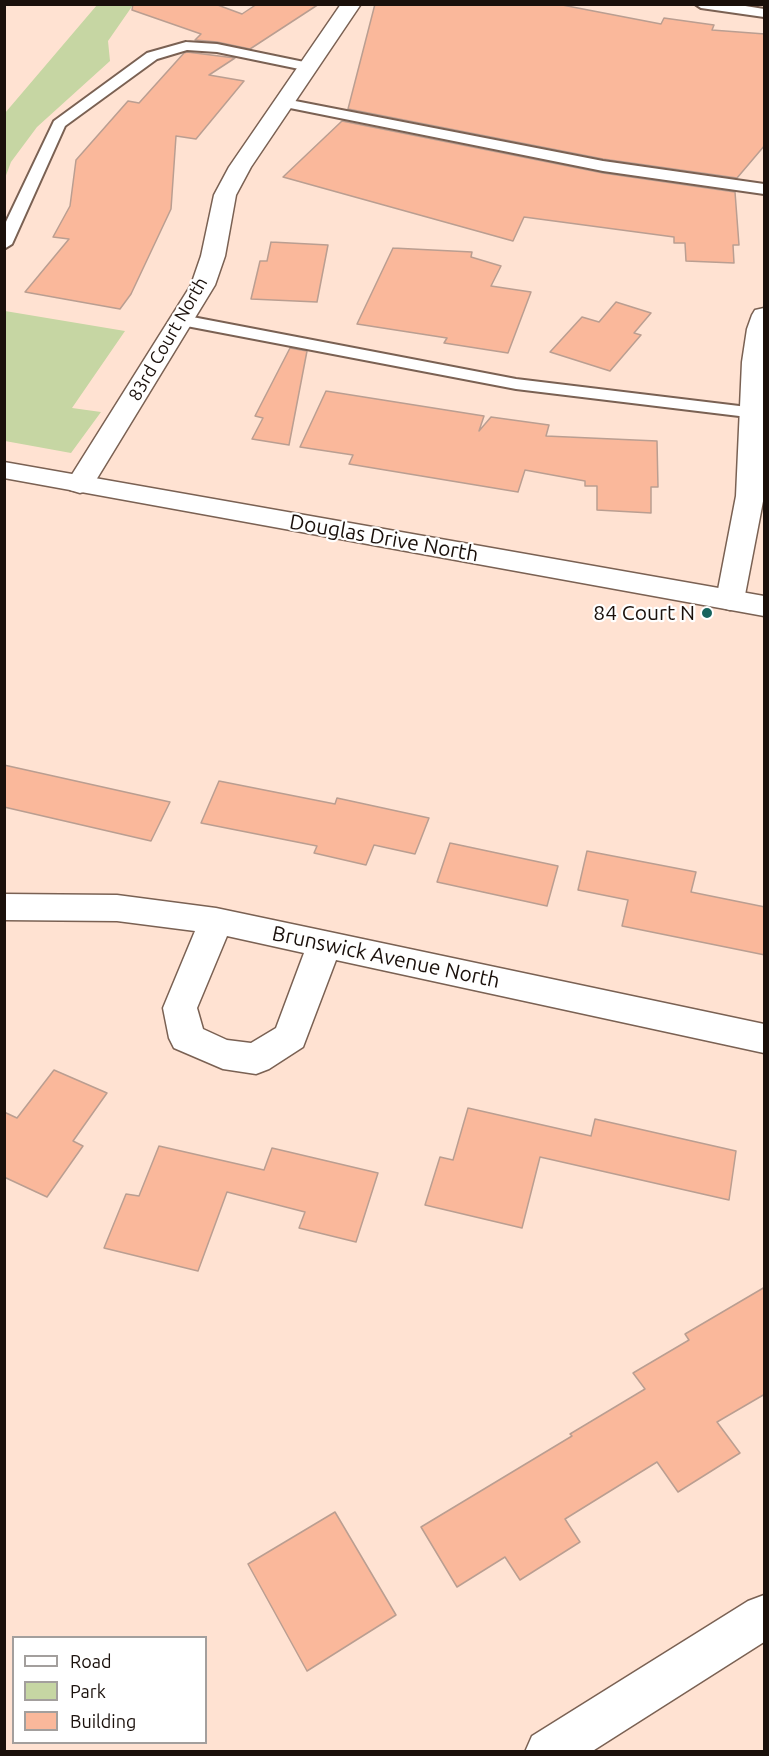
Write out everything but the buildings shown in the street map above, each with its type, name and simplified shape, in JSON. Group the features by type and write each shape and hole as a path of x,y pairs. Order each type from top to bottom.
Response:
{"street":[{"name":"83rd Court North","path":"80,484 203,285 213,256 225,195 240,167 351,4"},
{"path":"730,600 750,495 759,413 755,362 759,329 765,315"},
{"name":"Douglas Drive North","path":"4,470 765,606"},
{"name":"Brunswick Avenue North","path":"4,907 117,908 216,921 765,1039"},
{"path":"216,921 180,1008 187,1038 223,1054 256,1059 290,1037 325,944"},
{"path":"548,1752 765,1617"}],"lane":[{"path":"701,4 765,13"},
{"path":"4,244 59,124 152,56 186,46 217,48 309,68"},
{"path":"285,103 603,166 765,189"},
{"path":"182,320 516,384 759,413"}],"green space":[{"path":"97,5 133,5 108,41 110,61 37,127 11,162 5,178 5,113"},
{"path":"5,311 125,331 72,408 101,412 71,453 5,441"}],"place":[{"name":"84 Court N","path":"707,613"}]}
